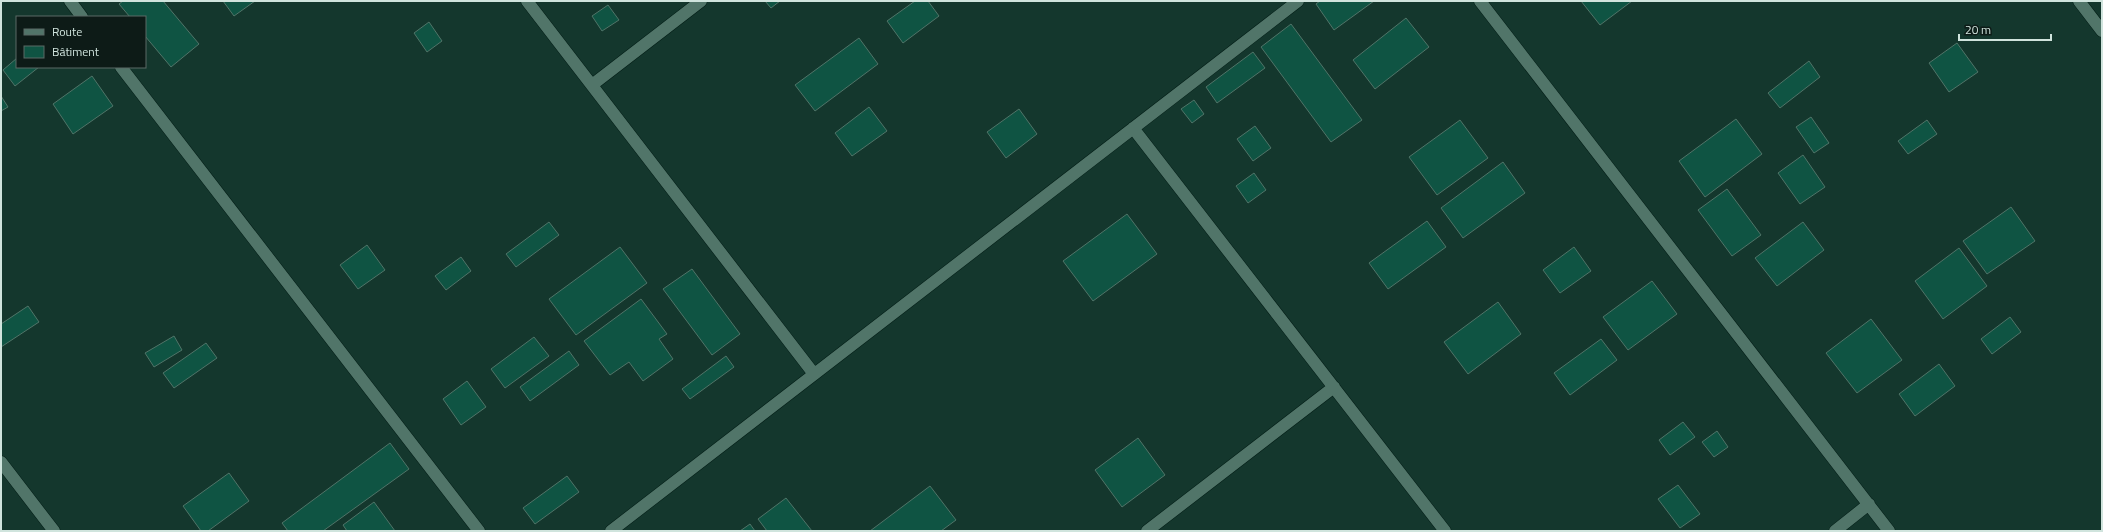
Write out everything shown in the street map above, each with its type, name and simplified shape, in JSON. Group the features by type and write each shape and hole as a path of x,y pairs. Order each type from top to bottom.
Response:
{"street":[{"path":"70,1 81,16"},
{"path":"526,1 814,374"},
{"path":"592,85 701,1"},
{"path":"611,531 1298,1"},
{"path":"1480,1 1889,531"},
{"path":"2079,1 2102,31"},
{"path":"122,68 479,531"},
{"path":"1134,128 1445,531"},
{"path":"1147,531 1334,387"},
{"path":"1,462 54,531"},
{"path":"1834,531 1869,504"}],"building":[{"path":"123,1 163,1 199,44 171,67 146,37 146,16 129,16 119,4"},
{"path":"223,1 255,1 234,16"},
{"path":"765,1 780,1 771,8"},
{"path":"915,1 928,1 939,16 903,43 887,21"},
{"path":"1320,1 1374,1 1334,30 1316,4"},
{"path":"1581,1 1632,1 1600,25"},
{"path":"608,5 619,20 602,31 592,16"},
{"path":"1406,18 1429,47 1375,89 1353,60"},
{"path":"429,22 442,41 427,52 414,33"},
{"path":"1291,24 1362,120 1331,142 1261,47"},
{"path":"859,38 878,64 815,111 795,85"},
{"path":"1957,43 1978,72 1949,92 1929,63"},
{"path":"1253,52 1265,68 1217,103 1206,87"},
{"path":"16,59 16,68 38,68 15,86 3,70"},
{"path":"1809,61 1820,77 1780,108 1768,93"},
{"path":"92,76 113,106 73,134 53,104"},
{"path":"1,96 8,107 1,111"},
{"path":"1194,100 1204,114 1192,123 1181,109"},
{"path":"869,107 887,131 852,156 835,133"},
{"path":"1019,109 1037,134 1006,158 987,132"},
{"path":"1811,117 1829,143 1814,153 1796,127"},
{"path":"1736,119 1762,154 1705,197 1679,161"},
{"path":"1460,120 1488,158 1437,195 1409,157"},
{"path":"1927,120 1937,134 1908,154 1898,141"},
{"path":"1255,126 1271,148 1253,161 1237,139"},
{"path":"1803,155 1825,187 1800,204 1778,173"},
{"path":"1503,162 1525,193 1463,238 1441,208"},
{"path":"1254,173 1266,190 1248,203 1236,186"},
{"path":"1727,189 1761,235 1732,256 1698,210"},
{"path":"2011,207 2035,241 1987,274 1963,241"},
{"path":"1127,214 1157,254 1093,301 1063,261"},
{"path":"1427,221 1446,247 1388,289 1369,263"},
{"path":"549,222 559,235 516,267 506,254"},
{"path":"1803,222 1824,250 1777,286 1755,258"},
{"path":"367,245 385,270 358,289 340,265"},
{"path":"620,247 647,283 576,335 549,299"},
{"path":"1574,247 1591,271 1560,293 1543,270"},
{"path":"1959,248 1987,286 1943,319 1915,281"},
{"path":"461,257 471,271 446,290 435,276"},
{"path":"692,269 740,334 712,355 663,289"},
{"path":"1652,281 1677,314 1628,350 1603,317"},
{"path":"641,299 667,334 659,339 673,359 643,381 629,362 610,375 584,341"},
{"path":"1498,302 1521,334 1468,374 1444,342"},
{"path":"28,306 39,322 1,347 1,324"},
{"path":"2010,317 2021,332 1992,354 1981,339"},
{"path":"1871,319 1902,360 1857,393 1826,353"},
{"path":"174,336 182,350 154,367 145,353"},
{"path":"534,337 549,356 505,388 491,369"},
{"path":"1601,339 1617,360 1570,395 1554,373"},
{"path":"206,343 217,358 174,388 163,373"},
{"path":"569,351 579,365 530,401 520,387"},
{"path":"726,356 734,367 690,399 682,389"},
{"path":"1939,364 1955,386 1915,416 1899,394"},
{"path":"467,381 486,407 461,425 443,399"},
{"path":"1683,422 1695,437 1670,455 1659,440"},
{"path":"1717,431 1728,447 1714,457 1702,442"},
{"path":"1138,438 1165,475 1122,507 1095,470"},
{"path":"390,443 409,469 323,531 288,531 282,523"},
{"path":"229,473 249,501 208,531 201,531 183,506"},
{"path":"567,476 579,492 535,524 523,508"},
{"path":"1678,485 1700,514 1680,528 1658,499"},
{"path":"930,486 956,520 941,531 870,531"},
{"path":"786,498 812,531 767,531 758,519"},
{"path":"374,502 395,531 347,531 343,525"},
{"path":"750,524 755,531 740,531"}]}
